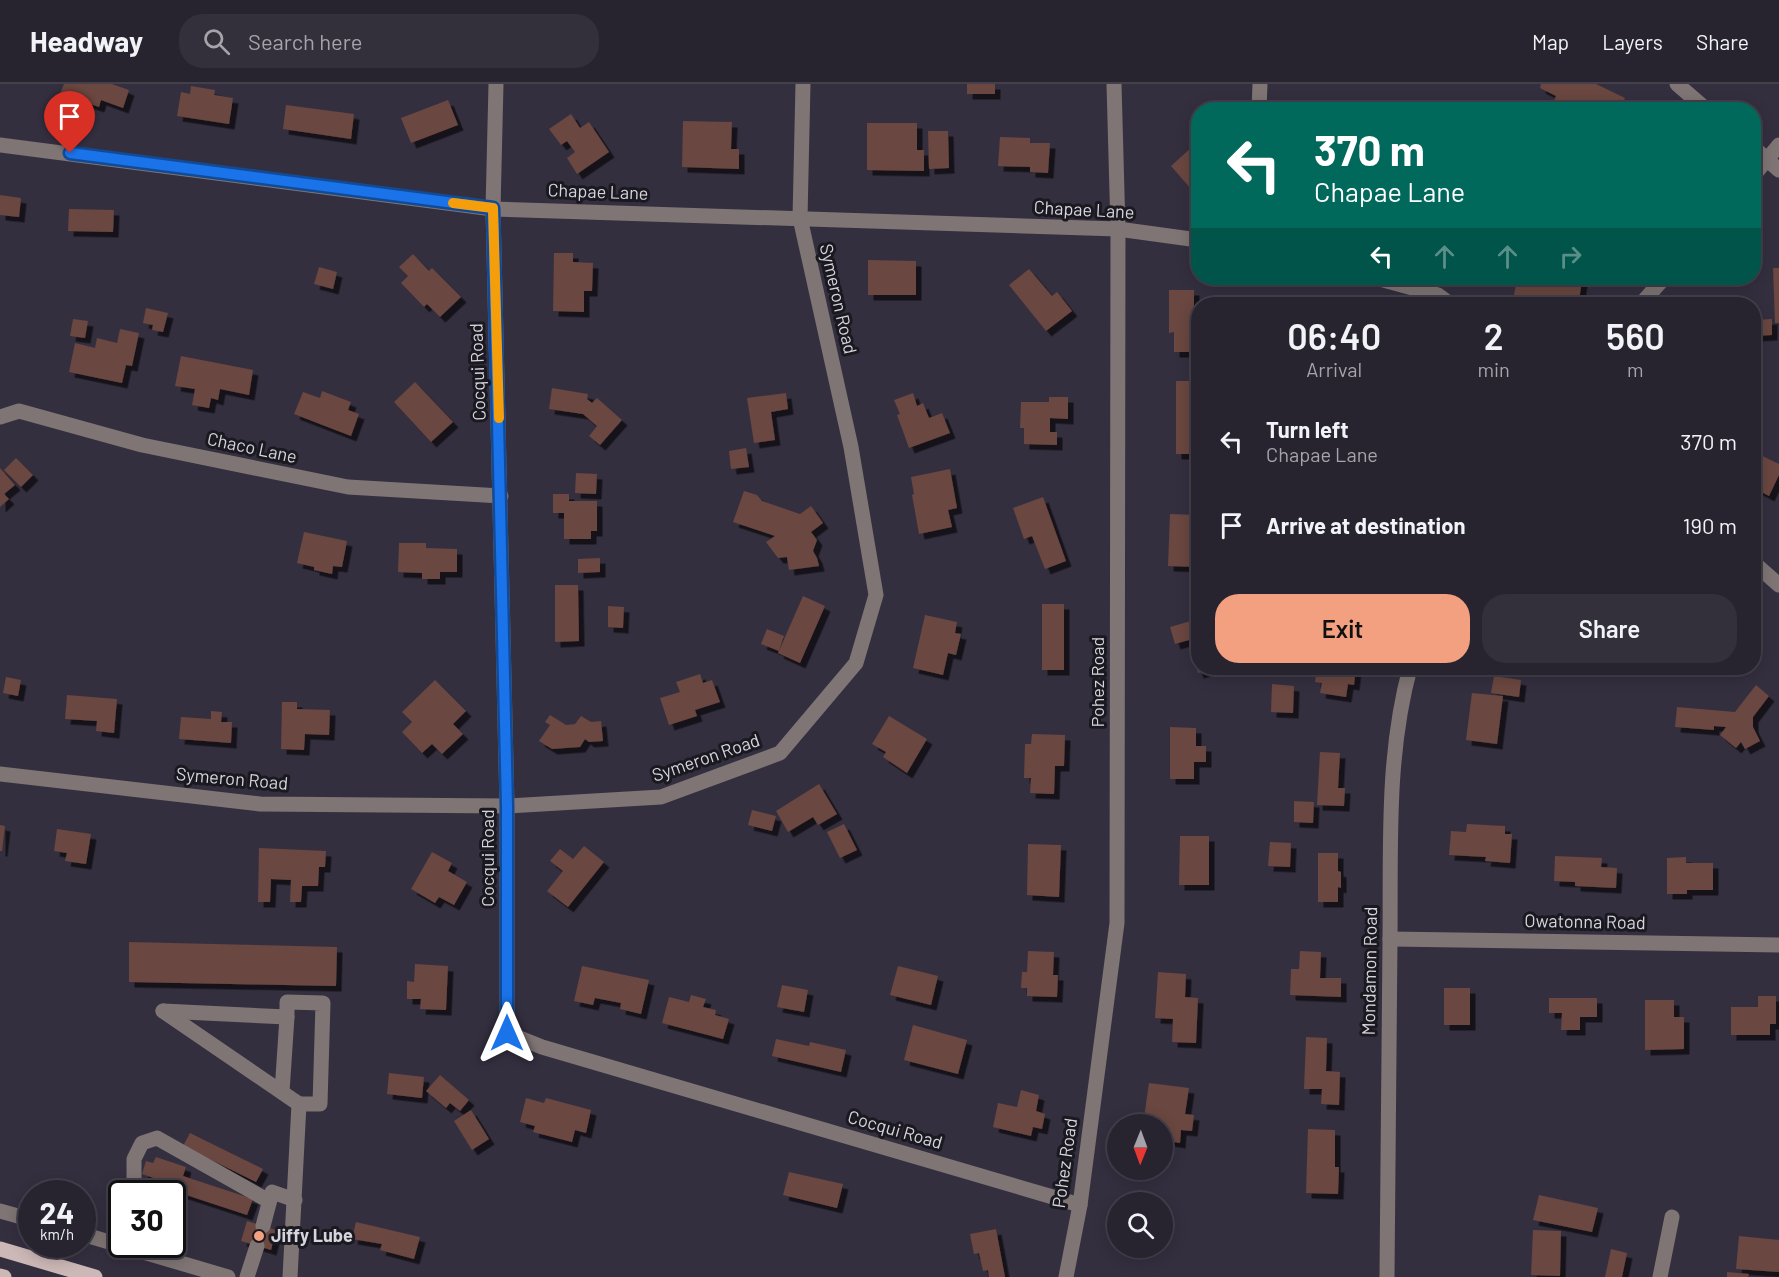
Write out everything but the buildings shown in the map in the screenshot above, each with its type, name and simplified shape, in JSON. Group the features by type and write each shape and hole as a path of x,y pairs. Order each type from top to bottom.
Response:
{"main road":[{"path":"0,1249 94,1277"}],"street":[{"name":"Cocqui Road","path":"496,84 493,208 507,806 507,1033 553,1050 1080,1205"},
{"name":"Symeron Road","path":"0,774 260,804 507,806 661,797 780,753 856,663 876,595 851,447 800,218 803,84"},
{"name":"Pohez Road","path":"1066,1277 1080,1205 1117,923 1118,229 1114,84"},
{"path":"1259,102 1260,84"},
{"path":"1677,84 1698,102"},
{"name":"Chapae Lane","path":"0,145 493,208 1118,229 1191,239"},
{"path":"1761,166 1779,145"},
{"path":"1761,154 1779,170"},
{"path":"1402,285 1441,297"},
{"path":"1647,297 1658,285"},
{"name":"Chaco Lane","path":"0,417 19,411 142,445 348,488 501,496"},
{"path":"1761,569 1779,585"},
{"name":"Mondamon Road","path":"1387,1277 1390,836 1394,759 1408,675"},
{"name":"Owatonna Road","path":"1390,939 1779,945"},
{"path":"282,1092 287,1017 287,1002 323,1003 320,1104 299,1104 163,1011 287,1017"},
{"path":"290,1277 299,1104"},
{"path":"134,1180 134,1159 142,1143 157,1138 269,1201"},
{"path":"263,1226 272,1192 295,1200"},
{"path":"0,1211 18,1216"},
{"path":"1660,1277 1672,1217"},
{"path":"247,1277 257,1246"},
{"path":"168,1258 228,1277"}],"slow traffic":[{"path":"453,203 493,208 499,418"}],"place":[{"name":"Jiffy Lube","path":"259,1236"}],"route":[{"path":"70,153 493,208 507,806 507,1033"}]}
